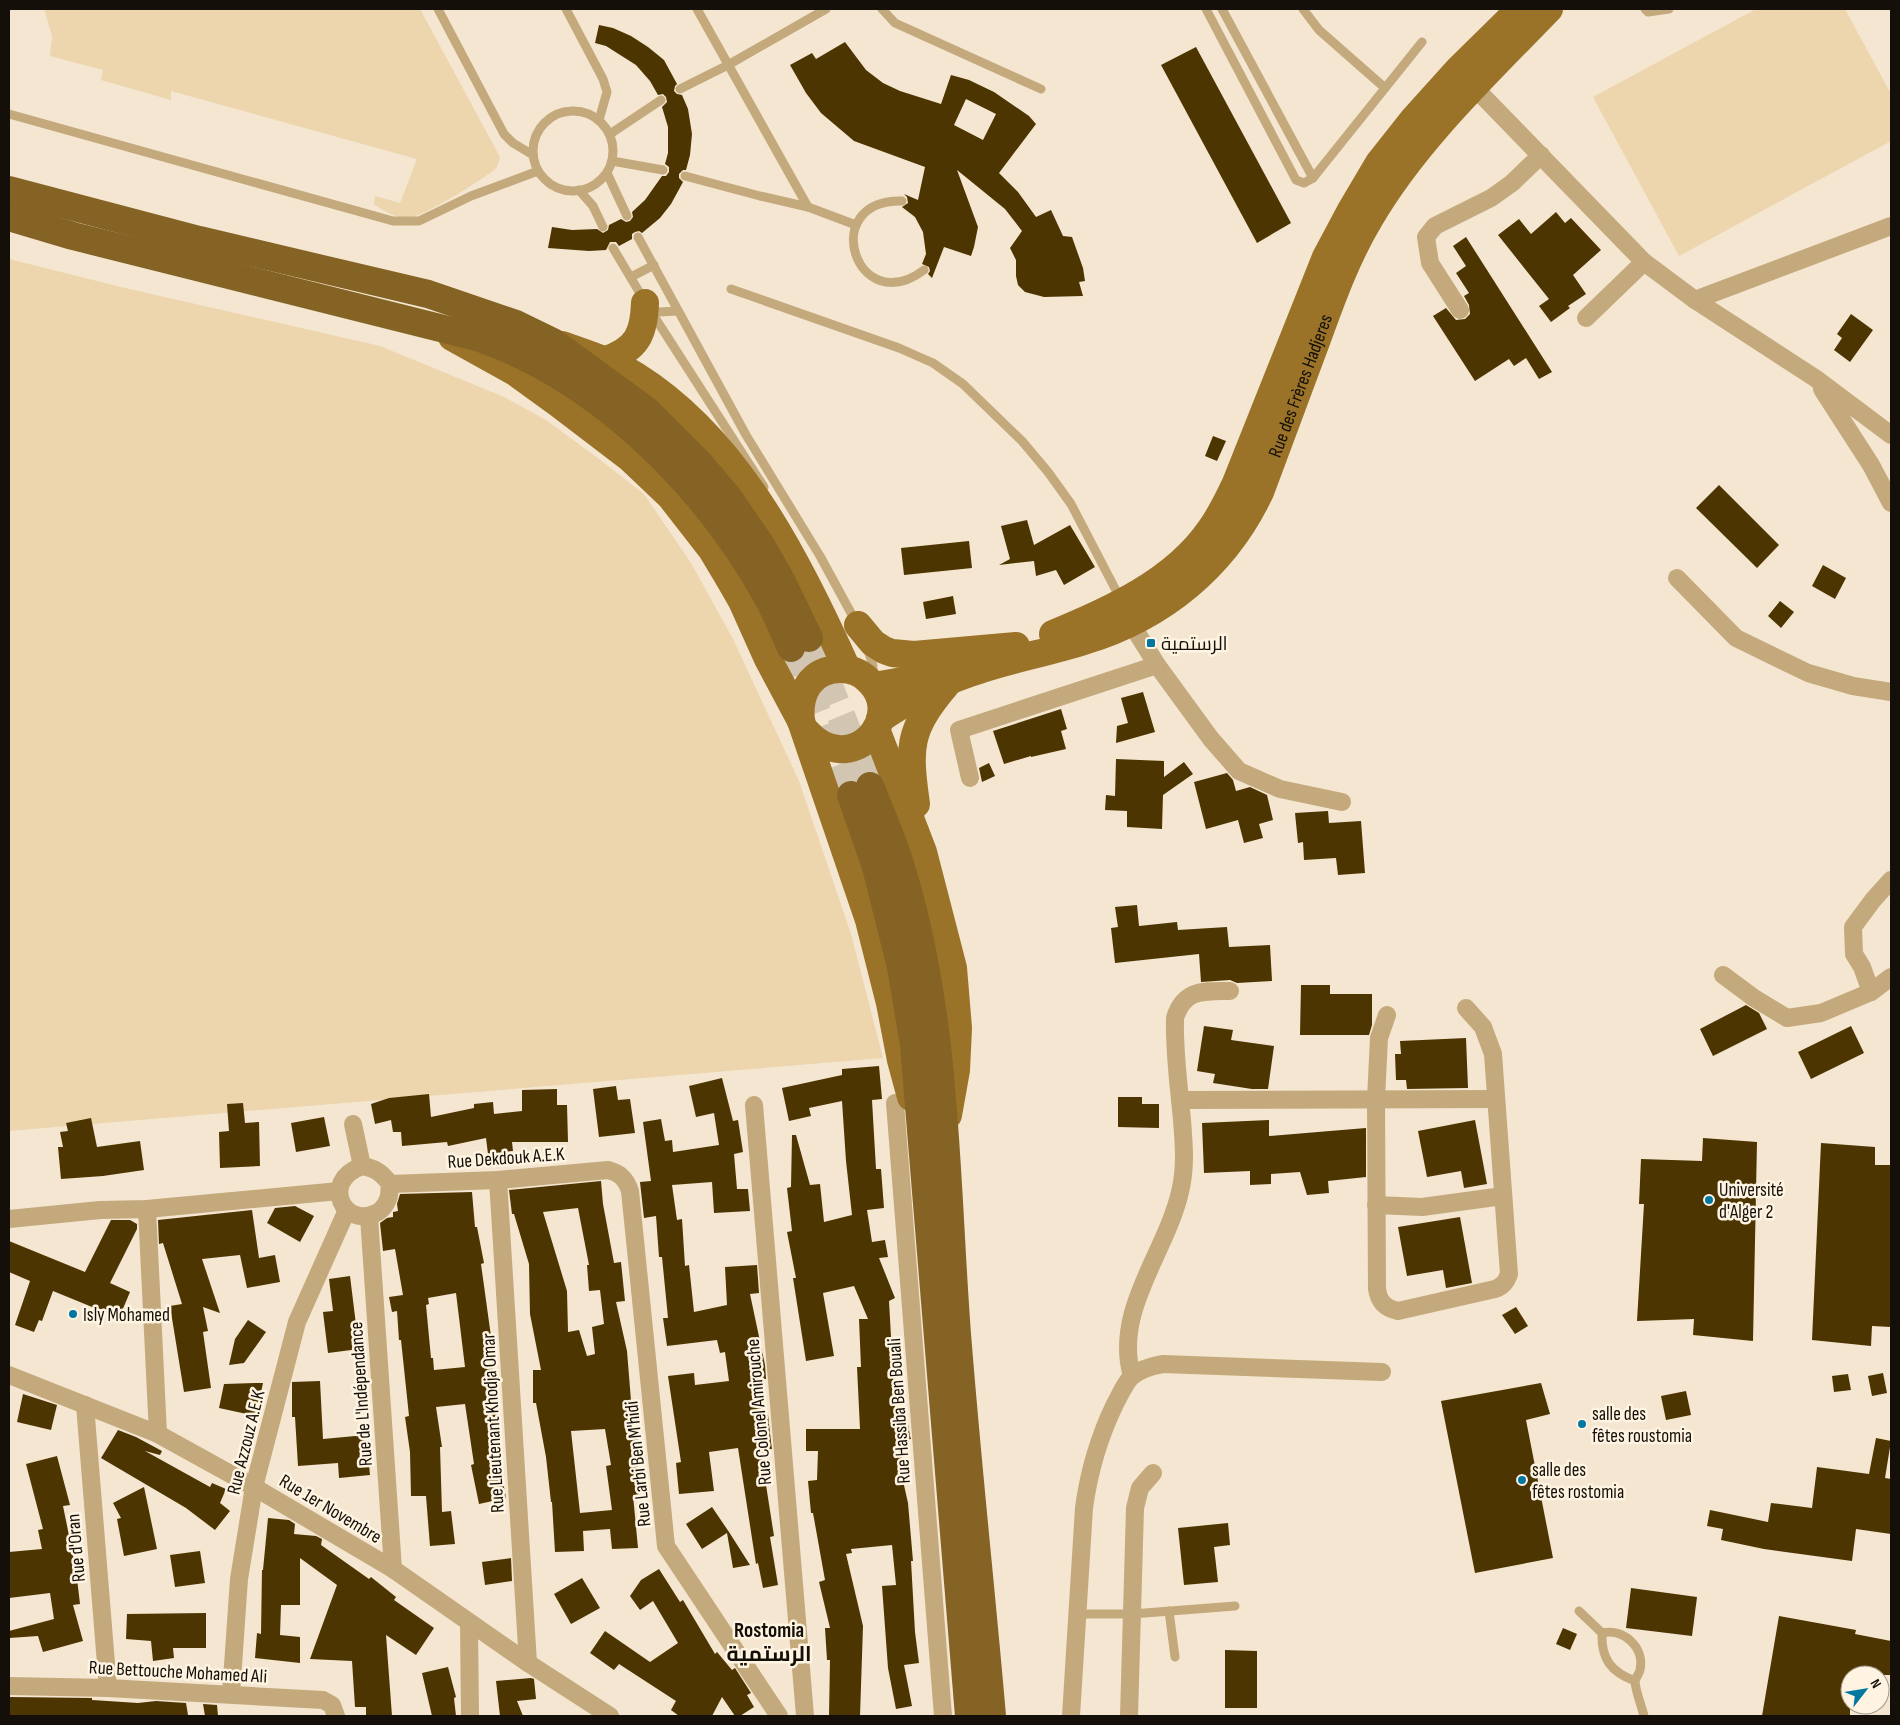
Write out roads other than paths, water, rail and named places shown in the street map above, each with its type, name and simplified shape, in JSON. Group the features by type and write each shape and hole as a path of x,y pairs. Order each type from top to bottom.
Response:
{"highway":[{"path":"9,190 190,238 428,294 516,324 553,342 646,410 701,465 728,497 761,545 782,582 800,643 768,599 712,514 662,456 629,426 599,403 531,360 496,344 431,325 73,236 9,217"},
{"path":"969,1716 914,1045 901,967 876,867 861,791 900,862 918,934 936,1033 946,1129 957,1334 992,1716"}],"main road":[{"path":"1469,79 1520,9"},
{"name":"Rue des Frères Hadjeres","path":"878,724 914,698 949,681 981,669 1084,641 1126,612 1174,596 1196,580 1217,560 1249,515 1260,492 1332,300 1349,259 1370,218 1469,79 1550,9"},
{"path":"606,360 616,357 634,344 640,336 647,311"},
{"path":"431,325 515,372 630,458 670,496 712,550 727,575 803,726 814,740 824,747 848,750 859,746 869,739 878,724"},
{"path":"553,342 606,360 635,376 666,397 707,434 731,464 767,516 795,562 822,615 861,677 880,702 878,724 923,852 953,968 958,1028 956,1070 946,1129"},
{"path":"919,1124 901,1060 890,1003 869,920 803,726 799,707 802,694 809,682 820,674 833,669 861,677 928,677 955,670 1023,646 1078,624 1126,612"},
{"path":"846,621 873,643 892,654 914,655 1023,646"},
{"path":"923,852 910,756 913,739 924,714 949,681"}],"street":[{"path":"1469,79 1644,262 1695,300 1815,378 1891,435"},
{"path":"1460,310 1430,263 1426,237 1435,226 1474,208 1498,193 1512,183 1541,155"},
{"path":"1695,300 1891,226"},
{"path":"1586,318 1644,262"},
{"path":"1815,378 1871,465 1891,503"},
{"path":"1677,578 1736,638 1808,674 1853,686 1891,692"},
{"path":"1126,612 1157,665 1211,739 1239,771 1280,788 1342,802"},
{"path":"970,778 959,730 1157,665"},
{"path":"1871,992 1862,967 1854,954 1853,927 1891,880"},
{"path":"1722,975 1754,998 1787,1018 1820,1013 1871,992 1891,977"},
{"path":"1132,1376 1127,1355 1129,1327 1154,1258 1177,1206 1181,1190 1184,1159 1175,1027 1178,1009 1190,996 1198,992 1230,991"},
{"path":"1387,1015 1380,1038 1376,1099 1378,1296 1385,1306 1398,1311 1494,1289 1506,1281 1509,1274 1492,1054 1489,1040 1482,1027 1466,1008"},
{"path":"1180,1100 1496,1099"},
{"name":"Rue Hassiba Ben Bouali","path":"895,1103 943,1716"},
{"name":"Rue Colonel Amirouche","path":"754,1105 805,1716"},
{"path":"353,1124 362,1166"},
{"path":"362,1166 380,1172 390,1184 388,1200 381,1211 370,1217 357,1216 347,1210 341,1202 339,1191 342,1180 350,1171 362,1166"},
{"name":"Rue Dekdouk A.E.K","path":"390,1184 498,1180 608,1170 622,1177"},
{"name":"Rue Larbi Ben M'hidi","path":"622,1177 630,1191 666,1546 779,1716"},
{"name":"Rue Lieutenant Khodja Omar","path":"498,1180 528,1663"},
{"path":"9,1219 100,1210 146,1209 339,1191"},
{"path":"1376,1205 1422,1207 1503,1196"},
{"path":"146,1209 158,1434"},
{"name":"Rue Azzouz A.E.K","path":"231,1694 239,1579 254,1487 297,1322 347,1210"},
{"name":"Rue de L'Indépendance","path":"370,1217 392,1569"},
{"path":"1072,1716 1084,1508 1087,1487 1094,1458 1108,1419 1122,1389 1132,1376 1152,1366 1163,1364 1382,1372"},
{"name":"Rue 1er Novembre","path":"9,1375 158,1434 254,1487 392,1569 469,1624 610,1716"},
{"name":"Rue d'Oran","path":"85,1405 108,1688"},
{"path":"1129,1716 1135,1508 1140,1488 1153,1473"},
{"path":"469,1624 470,1716"},
{"name":"Rue Bettouche Mohamed Ali","path":"9,1686 108,1688 323,1700 332,1705 336,1716"}],"lane":[{"path":"438,9 504,134 513,143 533,155"},
{"path":"566,9 603,79 607,92 599,120"},
{"path":"697,9 808,207"},
{"path":"680,89 728,65 826,9"},
{"path":"882,9 895,23 1041,90"},
{"path":"1206,9 1296,180 1304,183 1313,178 1422,42"},
{"path":"1222,9 1313,178"},
{"path":"1303,9 1319,30 1385,88"},
{"path":"1645,9 1648,12 1669,9"},
{"path":"610,134 660,100"},
{"path":"574,110 588,113 599,120 610,134 613,147 612,161 607,173 591,187 579,190 569,191 556,187 546,181 538,171 533,155 534,141 539,128 548,118 560,112 574,110"},
{"path":"9,114 393,221 419,221 471,196 538,171"},
{"path":"612,161 663,170"},
{"path":"607,173 626,216"},
{"path":"685,176 808,207 856,226"},
{"path":"579,190 593,206 603,227"},
{"path":"902,201 888,201 875,205 864,214 856,226 853,240 854,254 861,267 872,276 885,282 899,283 913,279 924,270"},
{"path":"638,237 760,458 820,556 846,621 861,677"},
{"path":"613,248 631,278 647,311 771,498"},
{"path":"631,278 654,265"},
{"path":"731,289 899,348 933,363 963,384 1022,441 1071,504 1126,612"},
{"path":"647,311 678,312"},
{"path":"846,621 872,660 861,677"},
{"path":"1078,1614 1132,1614 1235,1606"},
{"path":"1169,1611 1175,1657"},
{"path":"1579,1611 1602,1633"},
{"path":"1602,1633 1612,1631 1630,1639 1640,1657 1640,1670 1635,1681 1644,1716"},
{"path":"1602,1633 1601,1644 1604,1656 1614,1670 1624,1677 1635,1681"}],"tunnel":[{"path":"809,638 870,786"},
{"path":"791,648 851,795"}],"place":[{"name":"الرستمية","path":"1151,643"},
{"name":"Université d'Alger 2","path":"1709,1200"},
{"name":"Isly Mohamed","path":"73,1314"},
{"name":"salle des fêtes roustomia","path":"1582,1424"},
{"name":"salle des fêtes rostomia","path":"1522,1480"}],"district":[{"name":"Rostomia الرستمية","path":"769,1642"}]}
